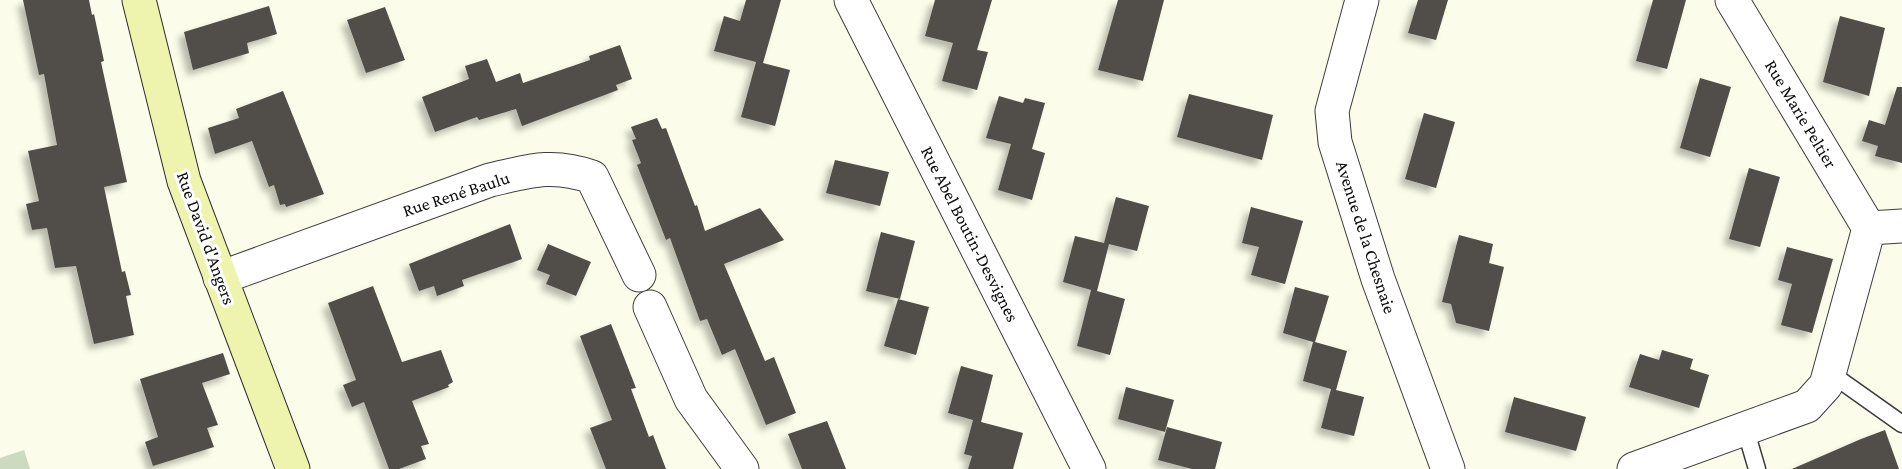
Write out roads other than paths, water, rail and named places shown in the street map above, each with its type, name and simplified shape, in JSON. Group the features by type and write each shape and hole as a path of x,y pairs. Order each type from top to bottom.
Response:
{"main road":[{"name":"Rue David d'Angers","path":"139,0 184,181 292,469"}],"street":[{"name":"Rue Abel Boutin-Desvignes","path":"850,0 1089,469"},
{"name":"Avenue de la Chesnaie","path":"1362,0 1332,111 1335,142 1378,279 1448,469"},
{"name":"Rue Marie Peltier","path":"1732,0 1869,228"},
{"name":"Rue René Baulu","path":"220,278 490,180 535,170 569,169 592,177 639,275"},
{"path":"1634,469 1807,406 1826,386 1869,228 1902,226"},
{"path":"650,307 691,399 741,469"}],"lane":[{"path":"1830,373 1902,424"},
{"path":"1745,428 1757,469"}]}
